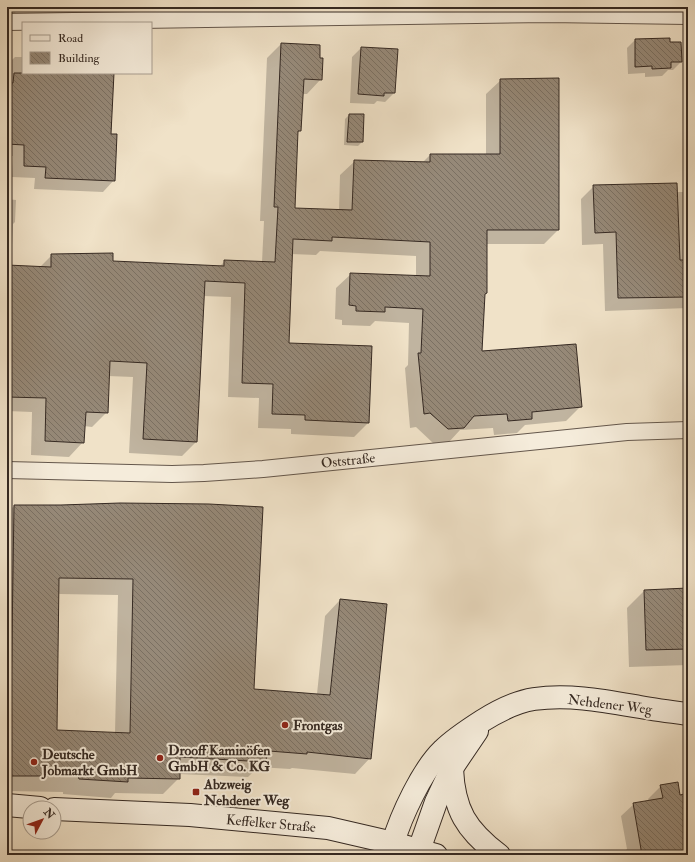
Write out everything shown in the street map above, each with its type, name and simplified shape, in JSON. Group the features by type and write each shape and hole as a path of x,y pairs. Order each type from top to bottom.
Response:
{"street":[{"path":"7,22 548,14 688,16"},
{"name":"Oststraße","path":"7,470 172,474 204,473 263,469 626,432 688,430"},
{"name":"Nehdener Weg","path":"393,843 398,826 412,797 427,770 442,751 461,734 509,706 534,699 584,698 688,714"},
{"name":"Nehdener Weg","path":"428,853 436,802 452,768 487,718"},
{"path":"452,768 456,799 467,824 483,843 498,855"},
{"path":"7,805 22,806"},
{"name":"Keffelker Straße","path":"62,809 190,815 328,828 393,843 428,853"}],"building":[{"path":"670,38 670,42 681,42 682,62 671,62 671,68 652,69 652,66 635,67 635,39"},
{"path":"281,43 320,45 320,58 323,58 322,80 304,79 301,131 298,131 295,208 352,210 354,160 430,162 430,154 500,154 500,79 559,78 559,230 487,230 487,293 485,294 482,351 576,344 582,407 532,412 532,419 508,421 507,414 474,416 464,428 448,429 430,413 424,414 418,353 421,353 423,309 385,307 385,312 356,311 356,306 349,305 350,273 430,276 430,242 332,237 332,241 293,239 289,343 372,346 369,423 305,420 305,415 272,414 273,384 242,383 245,283 205,281 197,442 143,439 147,363 110,361 108,413 86,412 84,443 45,441 46,398 7,397 7,265 51,267 51,254 113,253 113,261 224,266 224,260 275,262 278,207 274,207"},
{"path":"361,47 398,49 395,93 384,93 384,96 358,94"},
{"path":"14,73 114,74 111,134 117,134 115,181 45,178 46,167 24,166 24,145 7,144 7,83 13,83"},
{"path":"349,114 364,114 363,142 347,142"},
{"path":"677,183 680,260 688,260 688,297 618,298 616,232 595,233 593,185"},
{"path":"120,503 209,504 263,507 254,689 330,695 340,599 387,604 371,759 307,752 307,754 269,751 265,762 180,757 180,779 128,778 128,782 79,779 78,776 10,776 14,505","holes":["59,578 133,579 130,733 57,730"]},
{"path":"688,588 688,649 646,650 644,590"},
{"path":"678,782 680,795 688,793 688,855 642,855 633,803 663,798 660,785"}],"place":[{"name":"Frontgas","path":"285,725"},
{"name":"Drooff Kaminöfen GmbH & Co. KG","path":"160,758"},
{"name":"Deutsche Jobmarkt GmbH","path":"34,762"},
{"name":"Abzweig Nehdener Weg","path":"196,792"}]}
